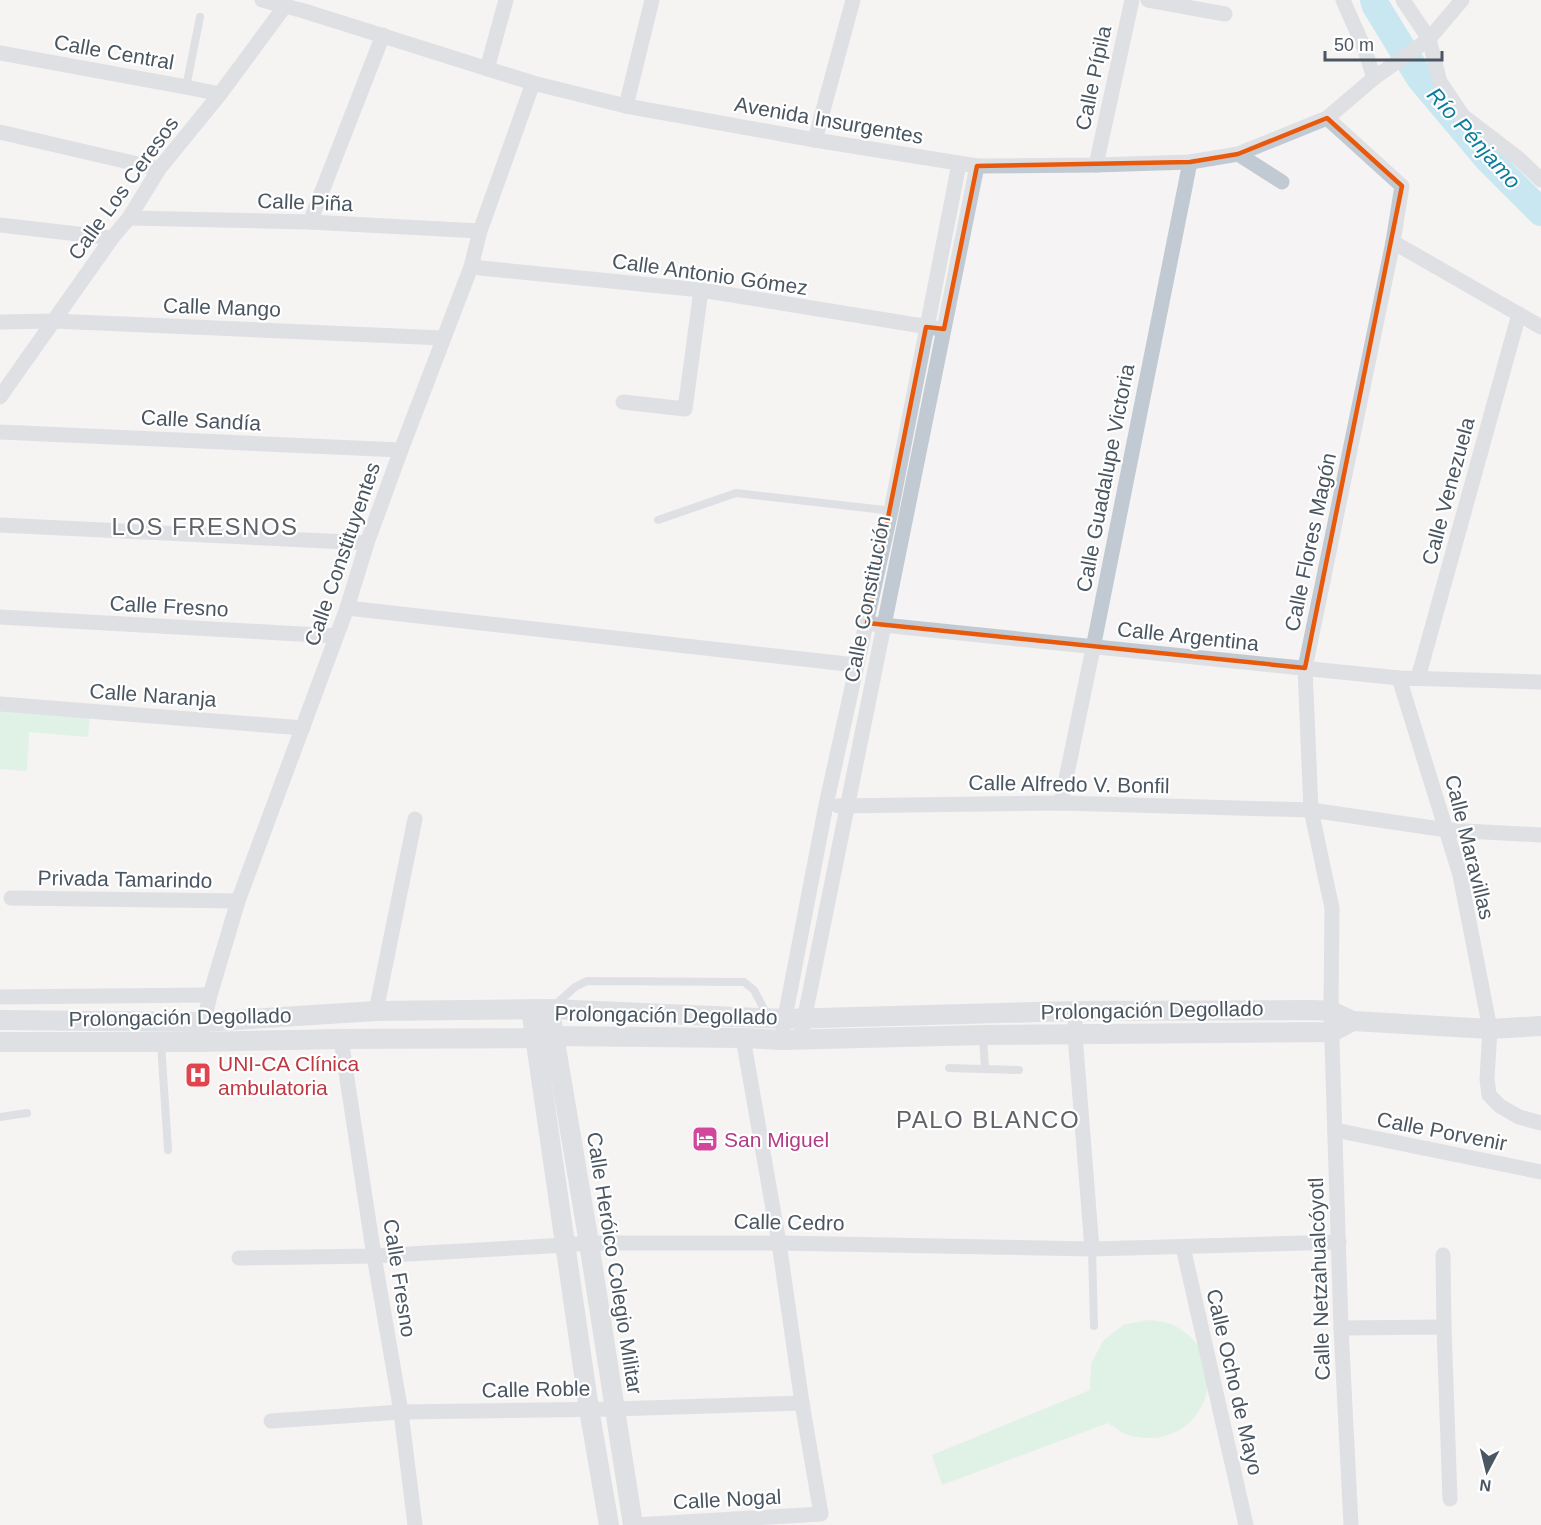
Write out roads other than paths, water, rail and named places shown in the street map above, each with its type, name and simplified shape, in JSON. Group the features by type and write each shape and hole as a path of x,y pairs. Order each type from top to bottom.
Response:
{"street":[{"name":"Avenida Insurgentes","path":"262,0 383,35 487,69 626,106 976,166 1190,162 1238,154 1327,118 1378,76 1424,43 1462,0"},
{"path":"304,11 316,0"},
{"path":"487,69 506,0"},
{"path":"626,106 652,0"},
{"path":"815,140 853,0"},
{"name":"Calle Pípila","path":"1096,165 1132,0"},
{"path":"1148,0 1225,14"},
{"path":"1343,0 1378,76"},
{"path":"1403,0 1440,82 1463,116 1518,158 1541,180"},
{"name":"Calle Los Ceresos","path":"0,397 112,238 129,218 159,170 220,94 285,6"},
{"path":"310,222 383,35"},
{"name":"Calle Central","path":"0,53 220,94"},
{"name":"Calle Constituyentes","path":"200,1042 210,995 238,901 347,608 367,543 401,450 471,267 480,231 533,82"},
{"name":"Calle Flores Magón","path":"1327,118 1402,186 1394,242 1305,668 1311,810 1332,908 1332,1032"},
{"path":"1,137 159,170"},
{"path":"1238,154 1282,182"},
{"name":"Calle Guadalupe Victoria","path":"1061,803 1190,162"},
{"name":"Calle Constitución","path":"786,1018 848,806 883,625 926,327 959,164"},
{"name":"Calle Constitución","path":"790,1040 786,1018 826,805 856,665 898,512 944,329 976,166"},
{"name":"Calle Piña","path":"129,218 310,222 480,231"},
{"path":"0,225 112,238"},
{"path":"1394,242 1541,327"},
{"name":"Calle Antonio Gómez","path":"471,267 701,290 944,329"},
{"path":"623,402 685,409 701,290"},
{"name":"Calle Venezuela","path":"1418,678 1519,314"},
{"name":"Calle Mango","path":"0,322 54,321 443,338"},
{"name":"Calle Sandía","path":"0,432 401,450"},
{"path":"0,525 367,543"},
{"name":"Calle Constitución","path":"347,608 856,665"},
{"name":"Calle Fresno","path":"0,617 336,636"},
{"name":"Calle Argentina","path":"867,623 1399,678 1541,681"},
{"name":"Calle Maravillas","path":"1399,678 1460,875 1490,1029 1486,1079 1489,1095 1500,1106 1520,1117 1541,1123"},
{"name":"Calle Naranja","path":"0,704 303,728"},
{"name":"Calle Alfredo V. Bonfil","path":"826,805 1061,803 1311,810 1447,830 1541,835"},
{"path":"376,1011 415,819"},
{"name":"Privada Tamarindo","path":"11,898 238,901"},
{"path":"0,997 210,995"},
{"name":"Prolongación Degollado","path":"0,1020 204,1022 376,1011 541,1009 786,1018 1075,1011 1332,1011"},
{"name":"Calle Heróico Colegio Militar","path":"541,1009 566,1245 609,1525"},
{"path":"1075,1011 1092,1249"},
{"path":"1332,1011 1353,1021 1490,1029 1541,1026"},
{"path":"1332,1032 1353,1021"},
{"name":"Prolongación Degollado","path":"0,1042 200,1042 544,1037 790,1040 983,1035 1332,1032"},
{"name":"Calle Netzahualcóyotl","path":"1332,1032 1341,1328 1351,1525"},
{"name":"Calle Heróico Colegio Militar","path":"544,1037 589,1243 634,1525"},
{"path":"743,1038 779,1243 802,1403"},
{"name":"Calle Fresno","path":"341,1039 374,1256 401,1412 415,1525"},
{"name":"Calle Porvenir","path":"1335,1130 1541,1172"},
{"name":"Calle Cedro","path":"239,1258 374,1256 589,1243 779,1243 1092,1249 1339,1242"},
{"name":"Calle Ocho de Mayo","path":"1183,1247 1246,1525"},
{"path":"1443,1255 1450,1499"},
{"path":"1341,1328 1444,1327"},
{"name":"Calle Roble","path":"271,1420 401,1412 615,1409 802,1403"},
{"name":"Calle Nogal","path":"634,1525 821,1514 802,1403"}],"lane":[{"path":"186,87 200,17"},
{"path":"658,520 736,493 898,512"},
{"path":"541,1009 587,981 744,982 786,1018"},
{"path":"983,1035 985,1068"},
{"path":"161,1041 168,1150"},
{"path":"949,1068 1019,1070"},
{"path":"0,1117 27,1113"},
{"path":"1092,1249 1094,1326"}],"waterway":[{"name":"Río Pénjamo","path":"1374,0 1420,78 1488,159 1541,212"}],"place":[{"name":"UNI-CA Clínica ambulatoria","path":"198,1075"},
{"name":"San Miguel","path":"705,1139"}],"district":[{"name":"LOS FRESNOS","path":"205,526"},
{"name":"PALO BLANCO","path":"988,1119"}]}
